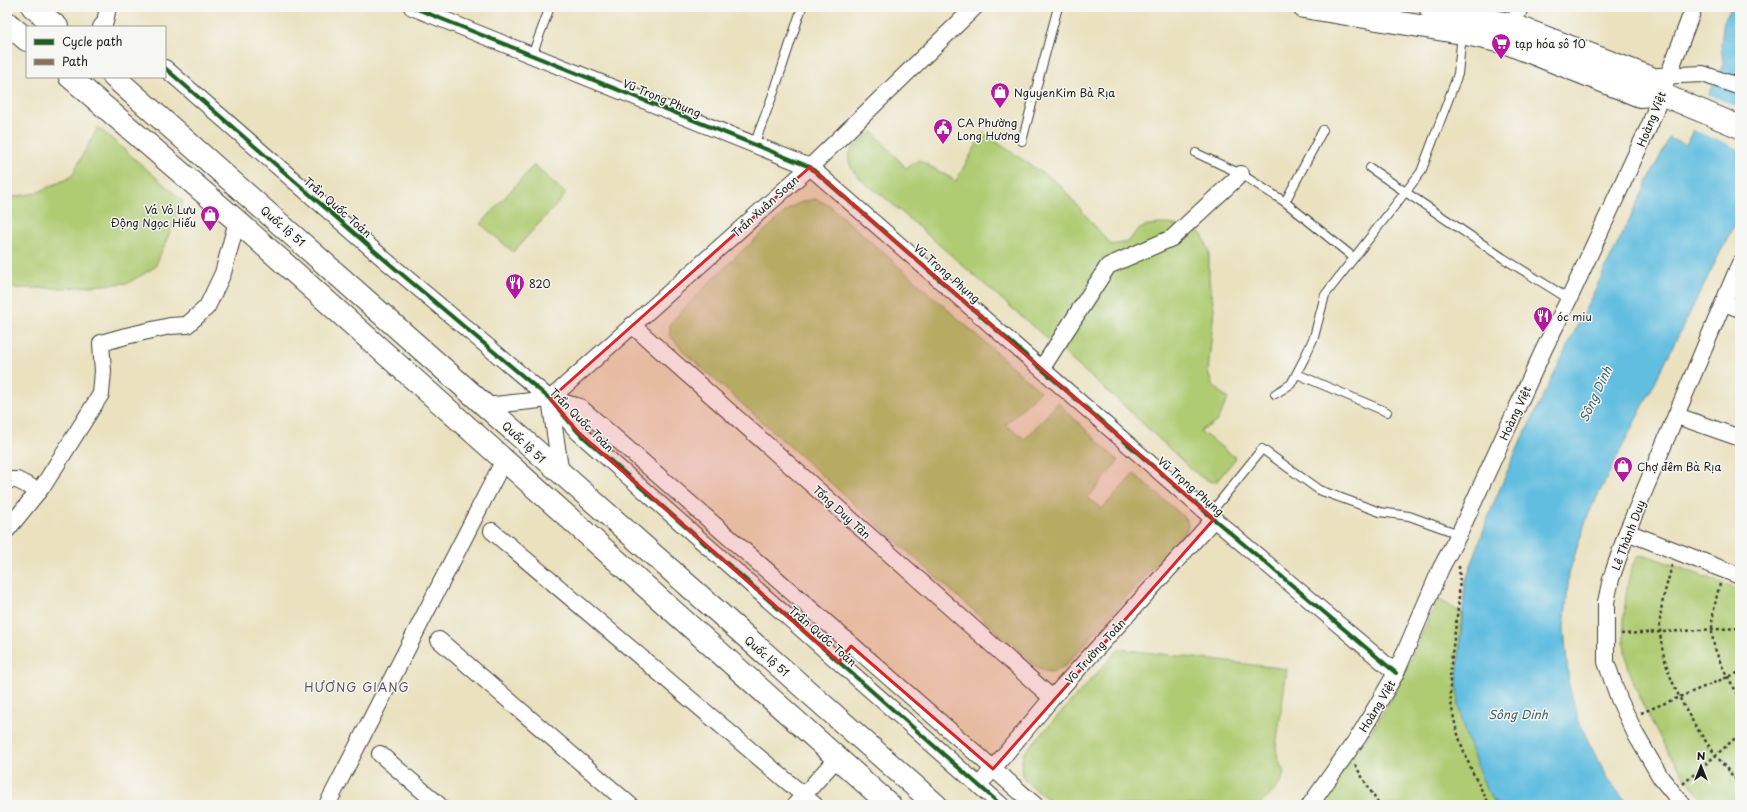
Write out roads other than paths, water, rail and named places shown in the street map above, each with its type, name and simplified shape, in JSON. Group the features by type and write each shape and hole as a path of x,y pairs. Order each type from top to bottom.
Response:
{"main road":[{"path":"33,7 55,26"},
{"path":"1304,7 1462,33 1513,25"},
{"path":"1441,8 1513,25 1659,82 1688,105 1740,127"},
{"path":"7,23 26,39"},
{"path":"71,78 237,220 890,805"},
{"name":"Quốc lộ 51","path":"115,78 486,406 561,475 936,805"}],"street":[{"path":"106,26 108,7"},
{"name":"Vũ Trọng Phụng","path":"412,7 810,167 1211,517 1396,673"},
{"name":"Trần Xuân Soạn","path":"550,399 810,167 975,7"},
{"name":"Hoàng Việt","path":"1310,805 1359,736 1396,673 1441,568 1459,534 1650,124 1659,82 1694,7"},
{"name":"Trần Quốc Toản","path":"166,69 385,260 550,399 578,432 1002,805"},
{"path":"1659,82 1704,74 1740,87"},
{"path":"1042,368 1108,266 1172,238 1241,174"},
{"path":"7,530 39,491 100,394 103,371 101,343 133,334 187,325 207,307 223,274 237,220"},
{"name":"Lê Thành Duy","path":"1678,799 1657,772 1619,699 1606,662 1606,602 1611,579 1627,532 1740,263"},
{"path":"1724,303 1740,309"},
{"name":"Tống Duy Tân","path":"632,325 1052,698"},
{"path":"486,406 550,399 561,475"},
{"name":"Trần Quốc Toản","path":"550,399 580,408 1035,805"},
{"path":"1677,416 1740,438"},
{"path":"326,805 504,460"},
{"path":"7,480 17,480 39,491"},
{"path":"690,531 702,516"},
{"name":"Võ Trường Toản","path":"978,785 1052,698 1211,517"},
{"path":"492,532 804,802 837,758"},
{"path":"1627,532 1740,576"},
{"path":"439,640 630,805"},
{"path":"839,662 851,646"},
{"path":"380,754 439,805"}],"lane":[{"path":"532,54 550,7"},
{"path":"754,145 776,89 802,7"},
{"path":"1022,141 1058,7"},
{"path":"1275,394 1291,384 1297,374 1314,337 1325,295 1421,172 1458,74 1462,33"},
{"path":"1285,202 1323,130"},
{"path":"1196,153 1241,174 1285,202 1354,257"},
{"path":"1370,168 1503,258 1569,300"},
{"path":"1297,374 1388,412"},
{"path":"1211,517 1262,449 1318,490 1380,512 1409,516 1459,534"}],"water":[{"name":"Sông Dinh","path":"1731,7 1740,7 1740,213 1587,517 1569,573 1564,629 1569,686 1579,722 1589,743 1609,780 1628,805 1497,805 1486,789 1465,734 1459,706 1457,682 1465,583 1490,512 1513,458 1669,138 1686,145 1723,64 1721,43 1724,21"}],"place":[{"name":"tạp hóa sô 10","path":"1501,60"},
{"name":"NguyenKim Bà Rịa","path":"1000,109"},
{"name":"CA Phường Long Hương","path":"943,145"},
{"name":"Vá Vỏ Lưu Động Ngọc Hiếu","path":"210,232"},
{"name":"820","path":"515,300"},
{"name":"óc miu","path":"1543,333"},
{"name":"Chợ đêm Bà Rịa","path":"1623,483"}],"district":[{"name":"HƯƠNG GIANG","path":"357,687"}]}
